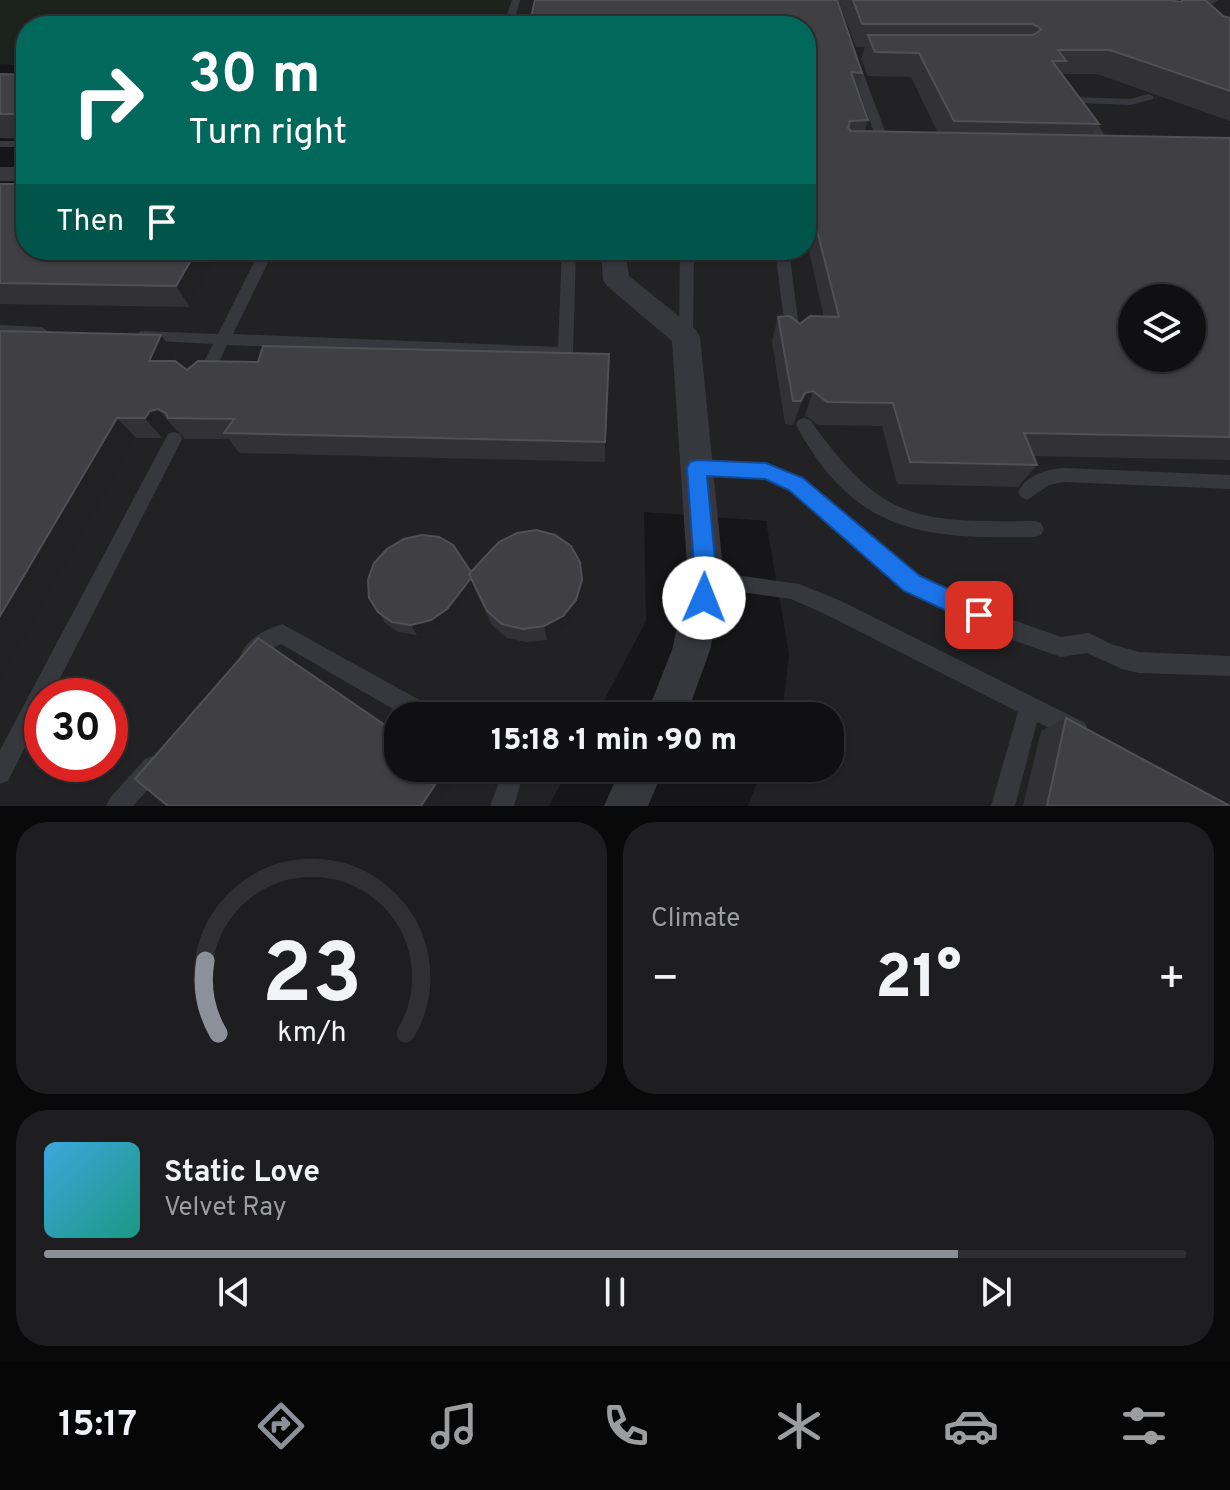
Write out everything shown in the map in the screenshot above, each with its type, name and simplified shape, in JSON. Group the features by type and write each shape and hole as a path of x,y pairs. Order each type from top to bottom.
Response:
{"street":[{"path":"614,260 616,280 686,337 706,580 702,616 672,702"},
{"path":"626,806 637,782"}],"lane":[{"path":"1177,3 1209,3 1214,0"},
{"path":"867,53 851,53 880,151 903,151"},
{"path":"1110,154 1076,100 1130,102 1149,97"},
{"path":"1094,154 1126,155"},
{"path":"201,382 262,260"},
{"path":"127,336 565,353 569,260"},
{"path":"686,337 687,260"},
{"path":"783,260 793,341"},
{"path":"0,330 63,333"},
{"path":"804,425 830,466 865,500 907,522 952,531 1035,529"},
{"path":"0,773 174,439"},
{"path":"697,468 766,471 796,484 912,583 1001,626 1061,647 1089,643 1109,656 1139,663 1230,666"},
{"path":"1027,492 1036,482 1064,475 1230,482"},
{"path":"706,580 792,590 1093,739"},
{"path":"234,676 265,640 282,634 401,702"},
{"path":"1003,806 1030,706"},
{"path":"118,806 171,747"},
{"path":"502,806 508,782"}],"shaded area":[{"path":"0,0 513,0 509,16 16,16 16,65 0,64"},
{"path":"513,0 1230,0 1230,806 748,806 757,782 844,782 844,702 784,702 789,654 766,521 644,512 646,621 603,702 384,702 384,782 562,782 549,806 0,806 0,196 16,229 16,260 816,260 816,16 509,16"}],"building":[{"path":"535,0 837,0 862,73 851,72 868,120 850,121 848,128 851,131 1230,138 1230,437 1024,433 1037,465 910,462 893,403 827,402 813,391 805,393 801,401 793,401 778,317 790,316 800,324 810,316 839,317 816,226 816,16 531,16"},
{"path":"853,0 1205,0 1223,16 1230,18 1230,91 1110,50 1058,50 1066,61 1052,61 1099,124 954,121 919,53 875,52 868,35 1033,35 1041,30 1039,27 1032,24 862,24"},
{"path":"0,74 16,75 16,114 0,114"},
{"path":"0,184 16,184 16,260 191,260 176,286 0,283"},
{"path":"0,331 161,335 149,361 175,361 187,370 198,361 258,362 263,346 609,354 605,442 224,433 234,419 168,418 158,409 150,411 145,418 117,418 0,616"},
{"path":"536,530 555,535 571,546 580,562 582,580 576,600 563,616 544,626 523,629 502,624 487,611 469,574 499,542 517,533"},
{"path":"422,535 439,537 453,545 471,572 471,578 447,609 431,620 411,625 392,622 378,612 369,598 368,580 374,563 387,549 404,539"},
{"path":"258,638 384,724 384,782 437,782 421,806 168,806 135,779"},
{"path":"1066,718 1230,806 1047,806"}],"route":[{"path":"704,598 706,580 697,468 766,471 796,484 912,583 979,615"}]}
